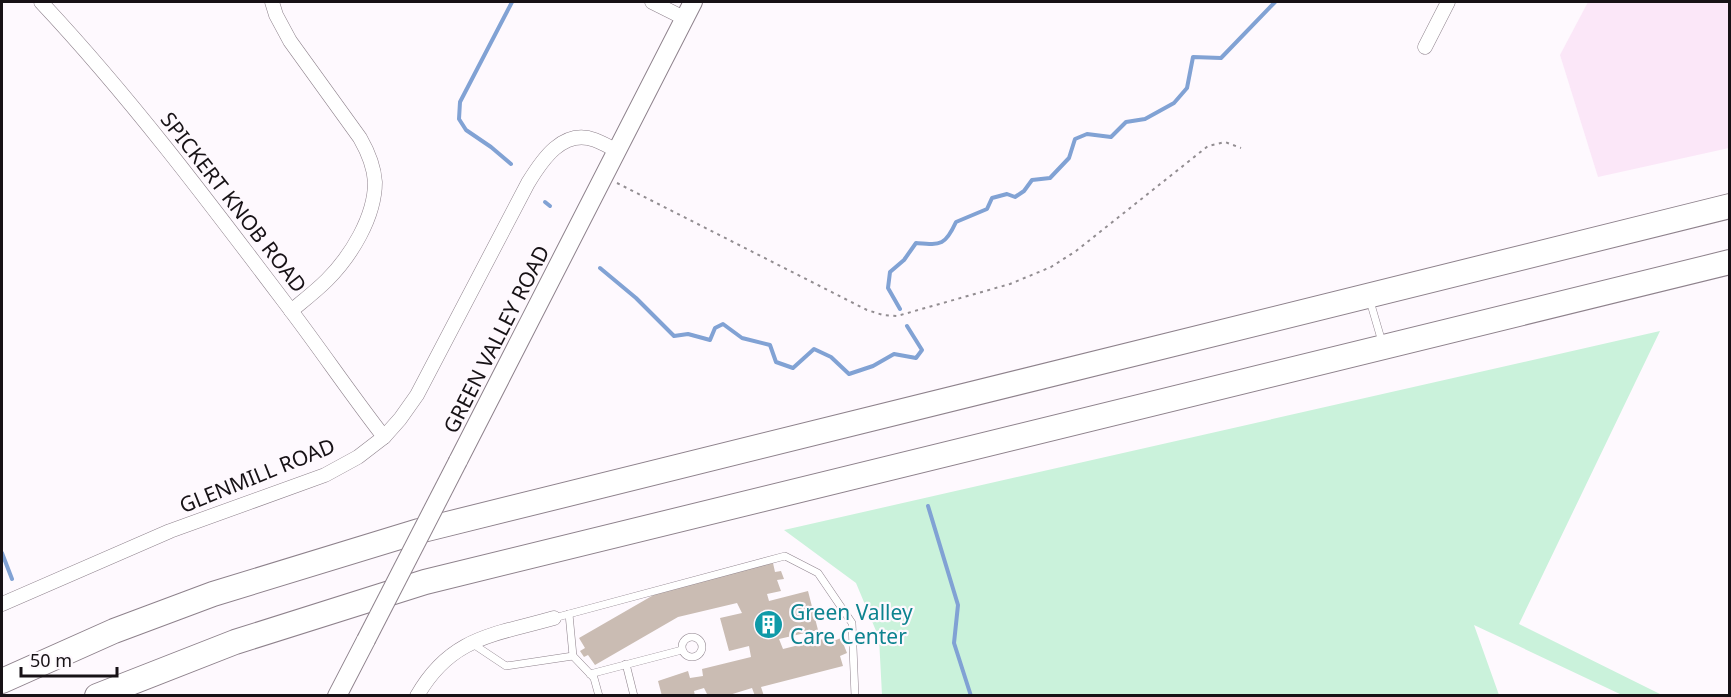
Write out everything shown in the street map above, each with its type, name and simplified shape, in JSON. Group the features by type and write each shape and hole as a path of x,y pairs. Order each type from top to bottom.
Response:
{"highway":[{"path":"2,681 114,631 213,594 419,531 1730,206"},
{"path":"97,696 244,638 425,582 1730,262"}],"street":[{"name":"SPICKERT KNOB ROAD","path":"41,2 79,42 173,155 384,437"},
{"path":"272,2 276,15 290,41 360,138 368,152 375,180 370,208 351,249 326,281 291,310"},
{"path":"652,2 684,18"},
{"name":"GREEN VALLEY ROAD","path":"337,696 693,2"},
{"path":"1425,46 1448,2"},
{"name":"GLENMILL ROAD","path":"2,604 149,540 325,475 358,457 384,437 417,395 528,183 546,155 563,143 579,138 595,140 617,151"},
{"path":"417,696 438,665 455,651 489,635 554,618"}],"lane":[{"path":"1369,295 1384,347"},
{"path":"554,618 784,556 818,573 852,623 855,696"},
{"path":"569,614 573,656 594,678 599,696"},
{"path":"470,643 506,666 573,656"},
{"path":"590,674 682,650"},
{"path":"626,664 634,696"}],"path":[{"path":"604,176 867,310 897,316 1010,284 1051,267 1076,251 1208,146 1225,142 1241,148"}],"shaded area":[{"path":"1588,2 1729,2 1729,148 1598,177 1560,55"}],"green space":[{"path":"1660,331 1519,624 1662,695 1622,695 1474,625 1499,695 882,695 879,638 856,583 784,530"}],"building":[{"name":"Green Valley Care Center","path":"773,563 775,572 781,571 784,579 777,580 781,591 767,594 769,601 808,591 818,630 779,639 783,649 835,636 836,640 841,638 847,653 840,656 843,666 761,687 764,696 755,696 752,688 726,696 708,696 704,688 694,691 695,696 662,696 658,681 688,671 690,678 703,676 702,669 751,657 749,646 729,651 720,618 742,613 737,603 678,617 595,665 588,655 584,657 580,651 585,648 579,638 664,589"}],"waterway":[{"path":"511,164 466,130 459,119 460,102 512,2"},
{"path":"900,309 888,288 890,272 904,260 916,243 937,244 949,236 956,222 987,209 992,198 1007,194 1015,197 1024,191 1032,180 1050,178 1069,158 1075,139 1087,134 1111,137 1126,122 1145,119 1174,103 1187,88 1193,57 1221,58 1275,2"},
{"path":"545,202 550,206"},
{"path":"600,268 636,298 674,336 688,334 710,340 715,328 723,324 742,338 770,345 776,362 793,368 814,349 831,357 849,374 873,366 894,354 916,358 922,350 907,326"},
{"path":"928,506 958,605 954,643 971,696"},
{"path":"2,553 12,579"}],"place":[{"name":"Green Valley Care Center","path":"769,624"}]}
